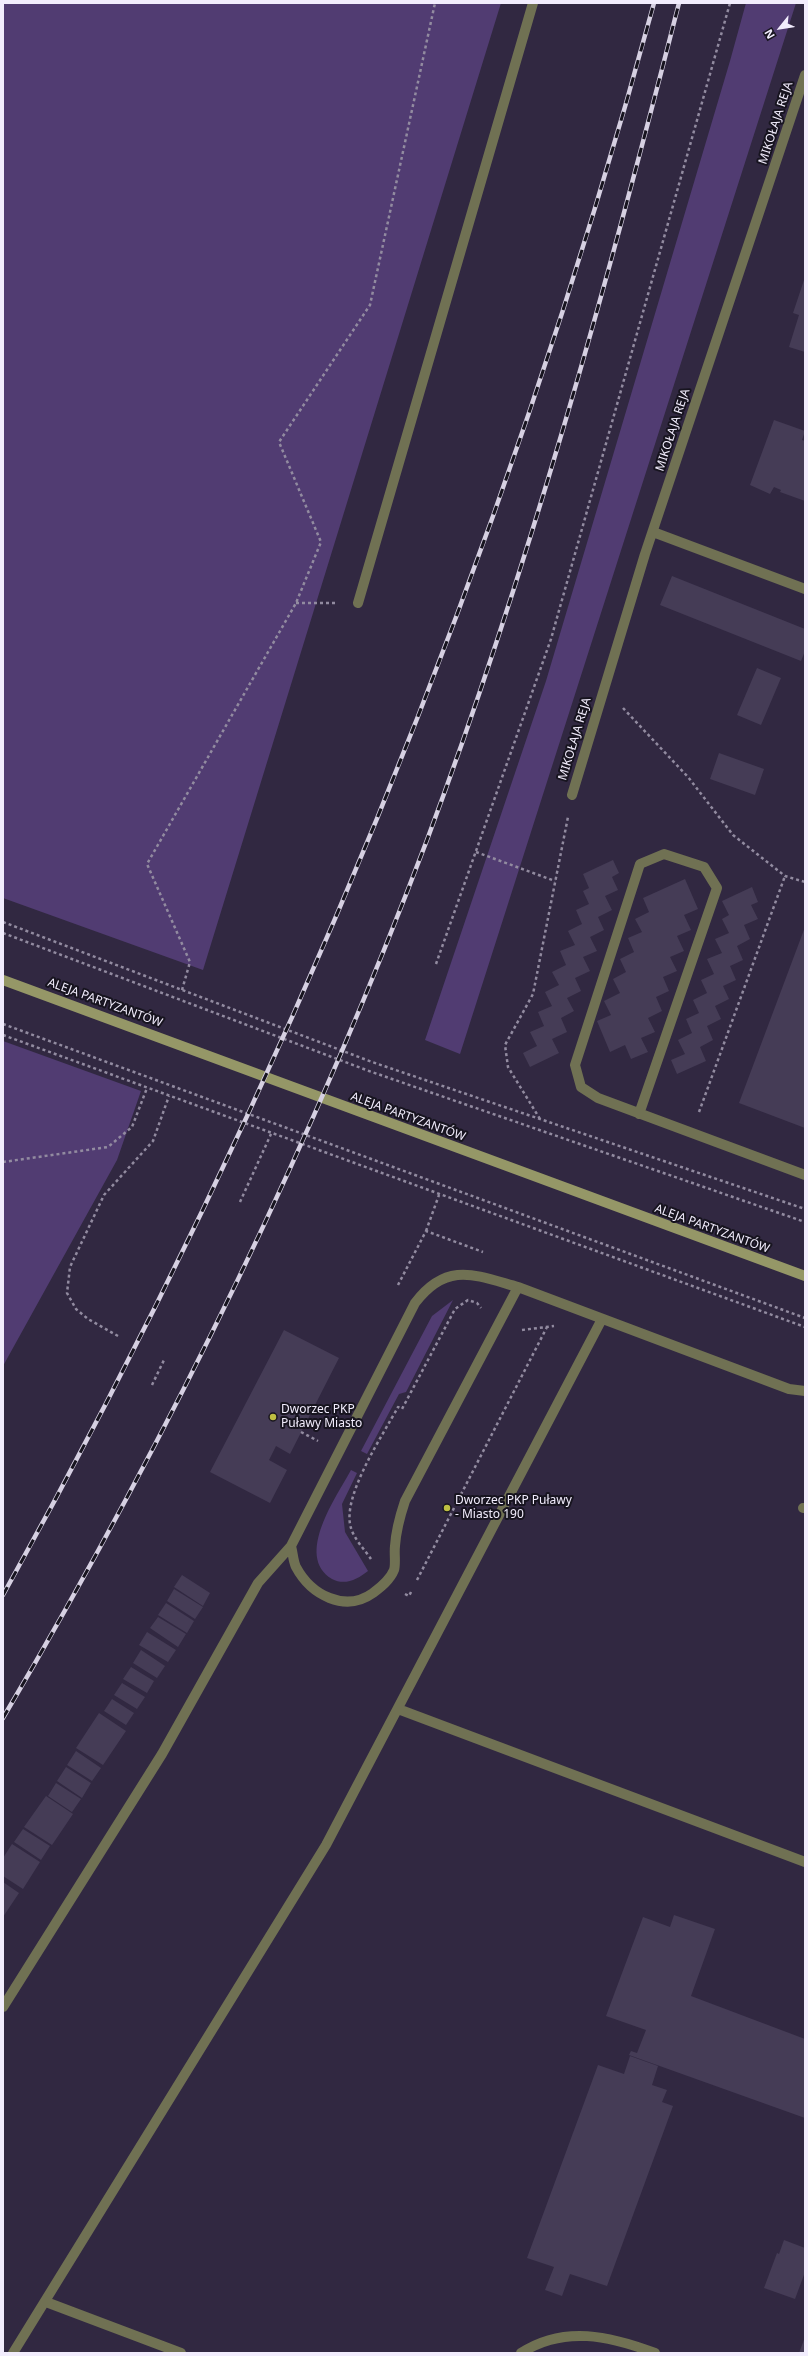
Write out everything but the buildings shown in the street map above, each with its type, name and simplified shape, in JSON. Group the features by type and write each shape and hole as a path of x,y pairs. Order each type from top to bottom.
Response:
{"main road":[{"name":"ALEJA PARTYZANTÓW","path":"3,980 805,1276"}],"street":[{"path":"358,603 534,3"},
{"name":"MIKOŁAJA REJA","path":"572,795 653,532 805,75"},
{"path":"653,532 805,589"},
{"path":"639,1114 717,888 704,867 664,854 640,864 575,1065 581,1087 598,1098 639,1114 805,1175"},
{"path":"3,2007 162,1754 258,1583 291,1546 415,1303 427,1288 441,1279 458,1274 478,1276 518,1287 789,1389 805,1391"},
{"path":"291,1546 295,1566 304,1580 316,1592 332,1600 352,1602 368,1596 388,1579 394,1569 399,1518 405,1501 518,1287"},
{"path":"13,2353 46,2302 326,1845 602,1319"},
{"path":"398,1709 805,1862"},
{"path":"46,2302 181,2353"},
{"path":"521,2353 530,2347 554,2339 584,2335 621,2340 655,2353"}],"path":[{"path":"182,990 190,962 147,864 296,603 320,542 279,442 370,305 435,3"},
{"path":"436,964 551,639 730,3"},
{"path":"296,603 358,603"},
{"path":"605,688 688,777 733,835 785,876 805,882"},
{"path":"540,1119 508,1067 505,1045 533,994 572,795"},
{"path":"476,852 555,881"},
{"path":"692,1133 785,876"},
{"path":"3,922 372,1062 805,1209"},
{"path":"3,933 369,1072 805,1222"},
{"path":"3,1024 805,1318"},
{"path":"3,1035 271,1134 805,1327"},
{"path":"3,1162 108,1147 132,1127 147,1088"},
{"path":"118,1336 88,1319 76,1309 68,1294 70,1267 104,1195 153,1141 169,1096"},
{"path":"240,1202 271,1134"},
{"path":"426,1231 439,1195"},
{"path":"152,1385 164,1360"}],"shaded area":[{"path":"3,3 501,3 203,970 3,898"},
{"path":"746,3 796,3 460,1054 425,1040 546,681"},
{"path":"3,1041 141,1091 117,1160 3,1366"},
{"path":"453,1300 406,1392 399,1394 367,1454 361,1451 432,1316"},
{"path":"351,1470 357,1473 342,1504 345,1532 368,1571 356,1579 342,1582 332,1579 321,1569 317,1556 318,1541 322,1526 329,1510"}],"railway":[{"path":"3,1595 105,1405 201,1213 292,1017 377,819 456,618 528,415 594,210 654,3"},
{"path":"3,1718 123,1505 234,1288 286,1178 383,954 427,840 464,737 533,530 595,320 679,3"}],"place":[{"name":"Dworzec PKP Puławy Miasto","path":"273,1417"},
{"name":"Dworzec PKP Puławy - Miasto 190","path":"447,1508"}]}
